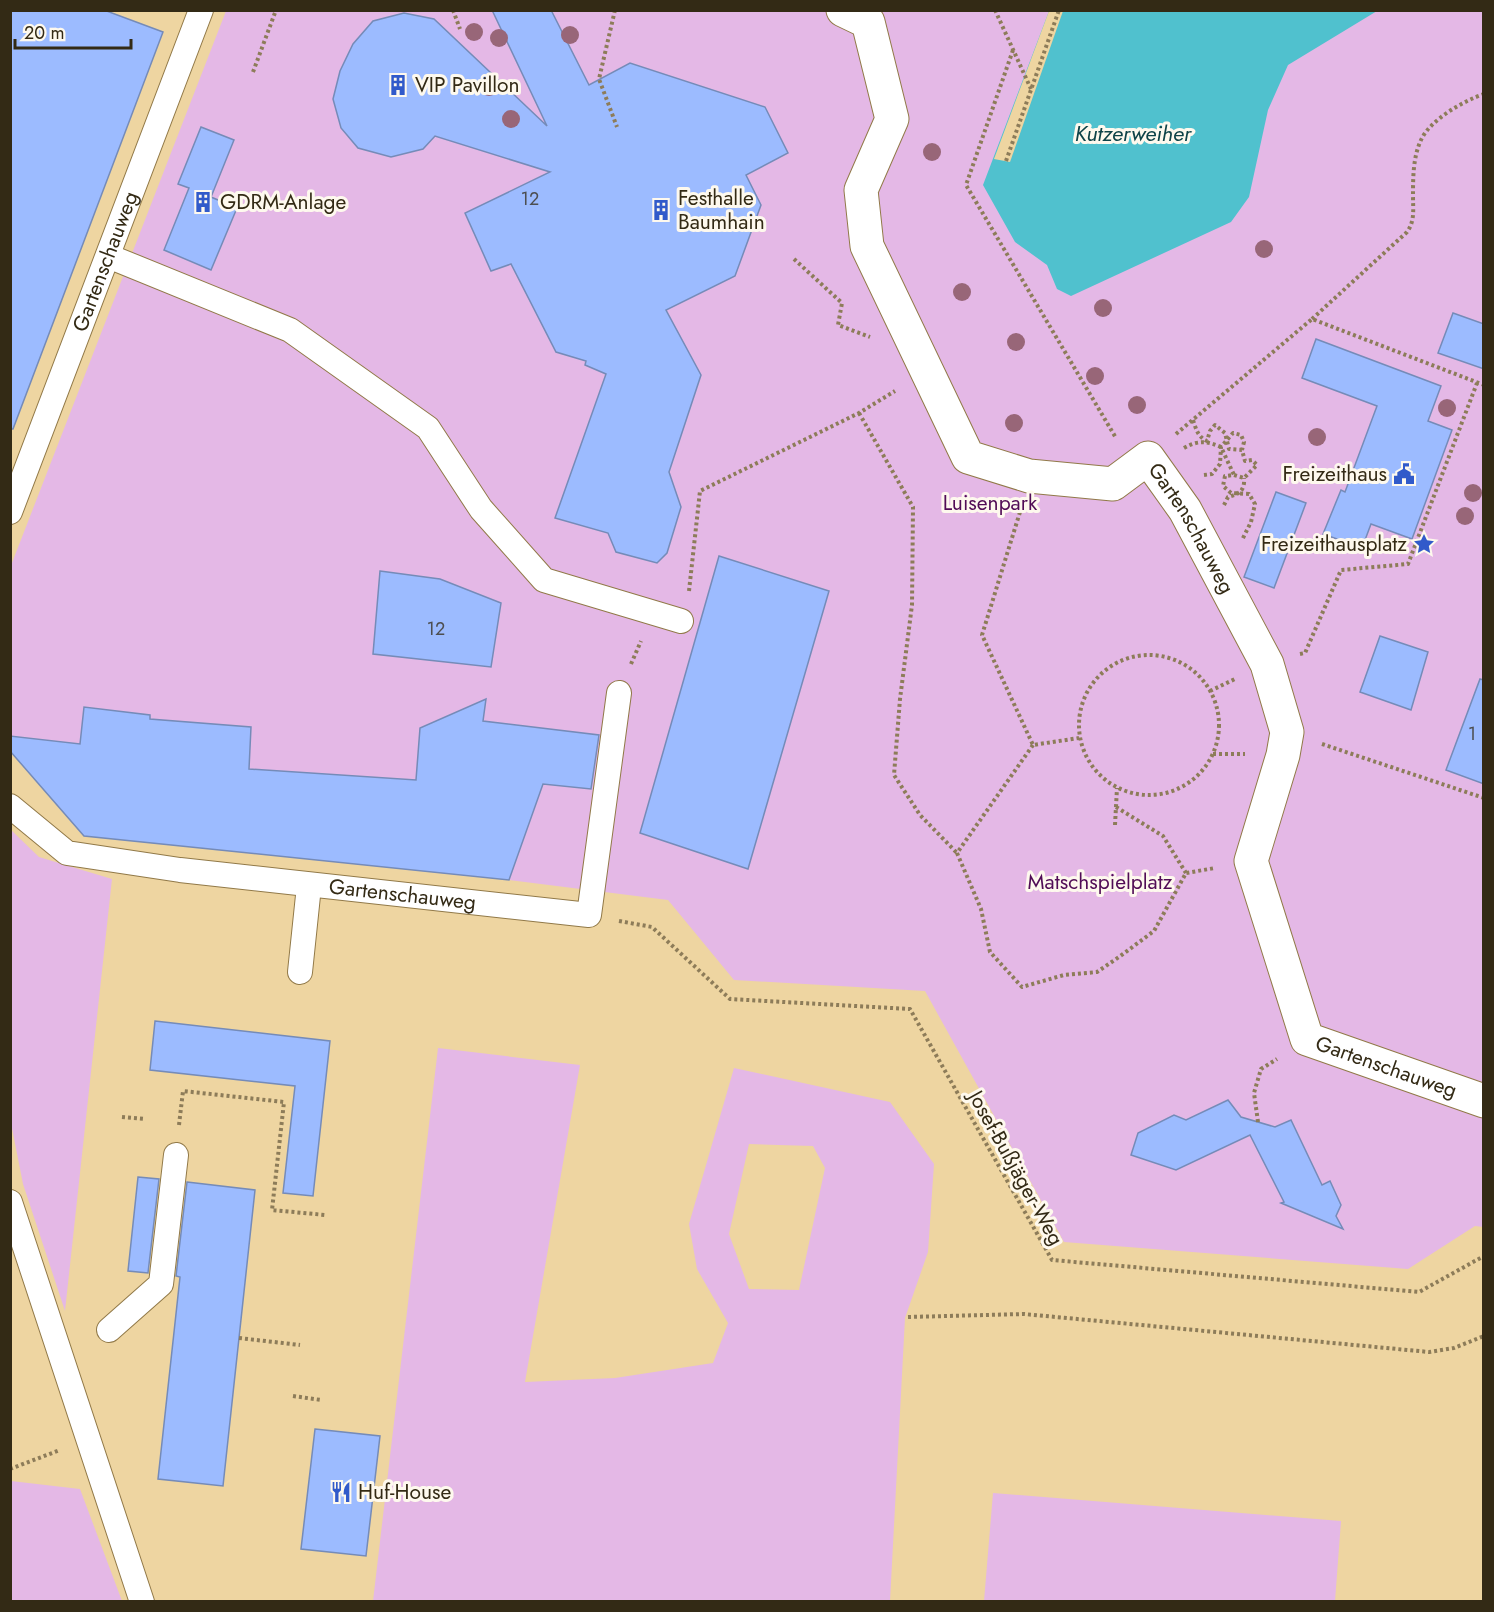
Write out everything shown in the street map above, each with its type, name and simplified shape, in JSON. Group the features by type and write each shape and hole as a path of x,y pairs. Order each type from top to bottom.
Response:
{"street":[{"name":"Gartenschauweg","path":"843,10 868,22 892,118 861,190 867,246 968,457 1029,477 1113,484 1141,463 1185,510 1267,664 1287,732 1283,755 1251,861 1307,1039 1484,1101"}],"lane":[{"name":"Gartenschauweg","path":"10,512 201,10"},
{"path":"108,256 290,330 428,428 480,509 544,580 685,610"},
{"path":"589,915 619,693"},
{"name":"Gartenschauweg","path":"10,806 67,853 309,886 589,915"},
{"path":"300,972 309,886"},
{"path":"109,1330 161,1284 176,1155"},
{"path":"10,1202 142,1602"}],"path":[{"path":"253,72 276,10"},
{"path":"453,10 460,29"},
{"path":"615,10 599,79 617,128"},
{"path":"995,10 1032,90"},
{"path":"1006,161 1059,10"},
{"path":"1013,50 966,185 1141,463 1311,319 1407,232 1413,224 1413,171 1421,140 1438,120 1468,99 1484,94"},
{"path":"794,259 842,303 838,325 874,338 903,323"},
{"path":"1311,319 1484,385"},
{"path":"685,610 700,491 859,413 927,372"},
{"path":"1210,691 1267,664 1305,653 1341,570 1408,564 1477,383"},
{"path":"859,413 914,507 912,605 900,699 894,775 920,815 957,853 981,909 990,952 1022,987 1064,975 1097,972 1154,931 1186,873"},
{"path":"1193,420 1199,436 1221,447 1234,475"},
{"path":"1207,441 1215,425 1225,432 1229,449 1242,450"},
{"path":"1201,476 1212,474 1220,464 1221,447 1233,434 1241,435 1244,442 1242,450 1245,461 1252,460 1257,465 1244,478 1234,475 1225,476 1223,486 1231,493 1250,494 1256,504 1251,522 1240,545 1227,555 1217,570"},
{"path":"1180,450 1193,442 1207,441"},
{"path":"1029,477 1011,544 982,635 1033,745"},
{"path":"619,693 643,635"},
{"path":"1150,654 1169,657 1186,665 1200,676 1210,691 1219,719 1218,736 1213,754 1202,771 1187,785 1152,796 1134,794 1117,788 1103,779 1092,767 1084,753 1079,738 1078,724 1086,693 1098,676 1109,666 1122,659 1150,654"},
{"path":"1287,732 1484,798"},
{"path":"957,853 1033,745 1079,738"},
{"path":"1115,825 1117,788"},
{"path":"1116,807 1163,836 1186,873"},
{"path":"1186,873 1207,869"},
{"name":"Josef-Bußjäger-Weg","path":"589,915 652,927 730,999 910,1009 1052,1260 1419,1293 1484,1256"},
{"path":"1258,1122 1254,1093 1261,1069 1307,1039"},
{"path":"176,1155 183,1091 284,1102 272,1210 325,1215"},
{"path":"122,1117 145,1119"},
{"path":"908,1317 1024,1314 1429,1352 1454,1348 1484,1336"},
{"path":"239,1338 300,1346"},
{"path":"293,1396 321,1400"},
{"path":"10,1468 89,1439"}],"green space":[{"name":"Luisenpark","path":"226,11 1483,11 1483,1227 1475,1226 1408,1269 1064,1242 925,991 734,980 668,900 509,880 84,836 11,751 10,568"},
{"path":"10,829 39,857 112,879 65,1311 23,1184 11,1123"},
{"path":"438,1048 580,1065 525,1382 615,1378 713,1363 728,1323 697,1269 689,1224 734,1068 890,1102 934,1164 928,1252 905,1318 890,1601 373,1601","holes":["749,1144 813,1146 825,1168 799,1290 749,1289 729,1234"]},
{"path":"11,1481 80,1489 122,1601 11,1601"},
{"path":"993,1493 1341,1521 1335,1601 984,1601"}],"water":[{"name":"Kutzerweiher","path":"1049,11 1377,11 1288,65 1268,110 1249,197 1231,222 1071,296 1057,289 1047,265 1015,242 983,185"}],"pier":[{"path":"1049,11 1063,11 1010,162 994,159"}],"building":[{"path":"10,10 104,10 163,32 13,429 10,429"},
{"path":"492,10 551,10 589,85 630,63 765,107 788,153 746,175 761,205 735,276 666,310 701,375 669,472 681,507 667,553 657,563 616,552 608,533 555,518 606,374 585,365 586,361 556,352 511,264 491,271 465,213 550,172 435,136 423,149 391,157 358,148 341,128 333,99 340,71 353,44 373,21 404,13 434,19 547,126"},
{"name":"GDRM-Anlage","path":"201,127 234,140 211,197 237,208 211,270 164,250 189,188 178,184"},
{"path":"1453,313 1484,324 1484,369 1438,353"},
{"path":"1316,339 1441,386 1428,421 1452,430 1412,539 1371,524 1362,548 1323,534 1341,490 1345,492 1377,406 1302,378"},
{"path":"1276,492 1306,503 1274,588 1244,577"},
{"path":"719,556 829,591 748,869 640,833"},
{"path":"380,571 440,579 501,603 491,667 373,654"},
{"path":"1380,636 1428,652 1411,710 1360,692"},
{"path":"1480,679 1484,680 1484,784 1446,770"},
{"path":"486,699 483,721 599,735 591,789 543,784 509,880 84,836 10,751 10,736 80,744 84,707 150,715 150,719 251,727 249,769 416,780 420,728"},
{"path":"155,1021 330,1041 313,1196 283,1193 295,1086 150,1070"},
{"path":"1228,1100 1241,1117 1275,1127 1291,1120 1322,1185 1330,1181 1341,1205 1336,1216 1343,1229 1281,1203 1284,1202 1250,1135 1176,1170 1131,1155 1138,1133 1174,1115 1186,1120"},
{"path":"138,1177 159,1179 148,1273 128,1271"},
{"path":"187,1182 255,1190 223,1486 158,1479 180,1277 176,1276"},
{"name":"Huf-House","path":"315,1429 380,1436 366,1556 301,1549"}],"place":[{"name":"VIP Pavillon","path":"398,85"},
{"name":"GDRM-Anlage","path":"203,202"},
{"name":"Festhalle Baumhain","path":"661,210"},
{"name":"Freizeithaus","path":"1404,474"},
{"name":"Freizeithausplatz","path":"1424,544"},
{"name":"Huf-House","path":"341,1492"}],"park label":[{"name":"Matschspielplatz","path":"1100,882"}]}
